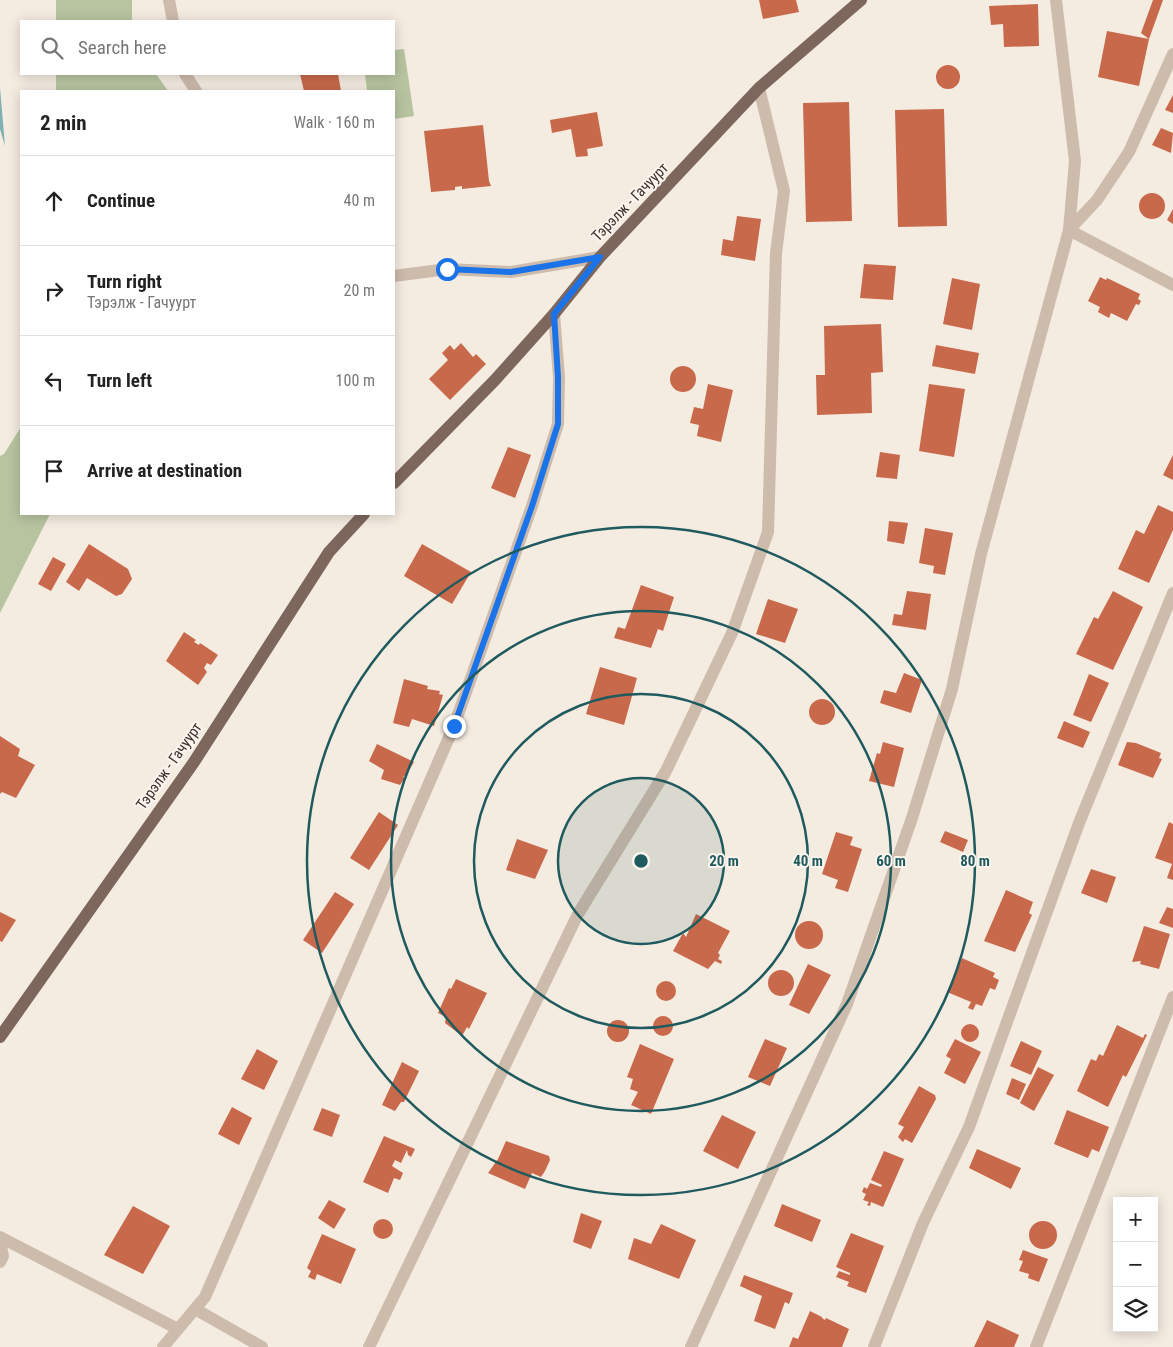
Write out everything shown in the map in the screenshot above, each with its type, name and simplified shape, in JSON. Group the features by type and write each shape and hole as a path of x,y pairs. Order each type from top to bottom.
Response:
{"main road":[{"name":"Тэрэлж - Гачуурт","path":"395,482 495,380 554,314 600,257 759,88 862,0"},
{"name":"Тэрэлж - Гачуурт","path":"0,1037 194,762 329,552 363,515"}],"street":[{"path":"169,0 173,20"},
{"path":"690,1347 847,1004 912,818 952,689 982,554 1069,230 1075,161 1056,0"},
{"path":"1069,230 1097,200 1129,152 1173,54"},
{"path":"186,75 195,90"},
{"path":"368,1347 578,914 666,771 732,633 768,532 776,253 784,191 759,88"},
{"path":"1069,230 1173,285"},
{"path":"395,276 447,269 511,272 600,257"},
{"path":"163,1347 205,1297 454,726 532,506 558,424 558,377 554,314"},
{"path":"874,1347 923,1223 969,1127 1079,823 1173,592"},
{"path":"1036,1347 1173,997"},
{"path":"0,1239 178,1330"},
{"path":"0,1239 3,1256 0,1262"},
{"path":"195,1309 262,1347"}],"green space":[{"path":"56,0 132,0 132,20 56,20"},
{"path":"404,49 414,116 395,119 395,90 367,90 365,75 395,75 395,50"},
{"path":"56,75 157,75 167,90 56,90"},
{"path":"20,429 20,515 49,515 0,613 0,456 4,454"}],"water":[{"path":"0,88 5,146 0,129"}],"building":[{"path":"759,0 796,0 799,12 763,19"},
{"path":"1153,0 1163,0 1149,39 1141,33"},
{"path":"1038,4 1039,46 1004,47 1003,24 991,25 989,6"},
{"path":"1107,31 1149,39 1139,86 1098,77"},
{"path":"943,65 953,65 960,72 960,82 953,89 943,89 936,82 936,72"},
{"path":"300,75 338,75 341,90 304,90"},
{"path":"1173,95 1173,113 1165,110"},
{"path":"849,102 852,221 806,222 803,103"},
{"path":"944,109 947,226 898,227 895,110"},
{"path":"597,112 603,146 587,149 588,156 576,157 571,129 552,133 550,120"},
{"path":"483,125 491,186 462,189 462,186 455,187 455,190 431,192 424,131"},
{"path":"1161,128 1173,133 1171,153 1152,145"},
{"path":"1152,193 1161,197 1165,206 1161,215 1152,219 1143,215 1139,206 1143,197"},
{"path":"1173,209 1173,224 1167,220"},
{"path":"737,216 761,219 755,261 721,255 723,239 733,241"},
{"path":"864,264 896,266 893,300 860,298"},
{"path":"1100,277 1106,280 1107,278 1140,294 1138,299 1141,301 1139,305 1136,304 1127,321 1111,313 1109,318 1098,312 1100,307 1088,301"},
{"path":"952,278 980,284 972,330 943,324"},
{"path":"881,324 883,372 871,373 872,413 817,415 816,375 825,375 824,326"},
{"path":"461,343 473,357 476,354 486,364 450,400 429,379 448,360 442,353 450,345 454,350"},
{"path":"936,345 979,353 975,374 932,366"},
{"path":"683,366 693,369 696,379 693,389 683,392 673,389 670,379 673,369"},
{"path":"708,384 733,390 721,442 697,436 699,425 690,423 694,407 703,409"},
{"path":"929,384 965,389 954,457 919,451"},
{"path":"508,447 531,455 515,498 491,488"},
{"path":"880,452 900,455 897,479 876,477"},
{"path":"1173,455 1173,480 1163,475"},
{"path":"1158,505 1173,512 1173,530 1149,583 1118,569 1136,530 1144,534"},
{"path":"889,521 908,523 904,544 887,541"},
{"path":"925,528 953,533 945,575 933,573 934,566 919,563"},
{"path":"89,544 128,569 132,579 122,594 116,596 87,578 79,591 66,582"},
{"path":"422,544 471,572 452,604 404,576"},
{"path":"53,557 66,564 51,591 38,584"},
{"path":"641,585 674,597 663,631 658,629 651,648 614,638 618,627 625,629"},
{"path":"907,591 931,594 926,630 892,625 894,614 902,615"},
{"path":"1113,591 1143,607 1113,670 1076,654 1094,617 1098,619"},
{"path":"768,599 798,609 785,643 756,634"},
{"path":"184,632 196,640 194,642 199,645 200,643 218,655 211,665 207,663 204,668 207,672 198,685 166,661"},
{"path":"600,667 637,678 624,725 586,714"},
{"path":"904,673 922,680 911,713 880,703 884,690 896,693"},
{"path":"1089,674 1109,683 1091,722 1073,715"},
{"path":"404,679 428,686 427,689 440,691 439,694 443,695 434,726 412,719 409,727 393,723"},
{"path":"822,699 832,702 835,712 832,722 822,725 812,722 809,712 812,702"},
{"path":"1064,721 1090,732 1083,748 1057,738"},
{"path":"0,736 20,749 18,756 35,765 16,798 2,792 0,794"},
{"path":"883,742 904,748 894,787 869,781 877,753 880,754"},
{"path":"1127,742 1136,743 1161,753 1159,758 1162,759 1153,778 1118,765"},
{"path":"377,744 414,762 403,777 405,778 400,785 381,779 384,770 369,761"},
{"path":"379,812 398,825 369,870 350,858"},
{"path":"1169,822 1173,824 1173,880 1167,878 1172,864 1155,858"},
{"path":"945,831 968,840 963,852 940,842"},
{"path":"836,832 853,837 850,845 862,849 848,892 835,888 838,880 822,874"},
{"path":"517,839 548,850 535,879 506,870"},
{"path":"1091,869 1116,877 1107,903 1081,893"},
{"path":"1006,890 1033,902 1029,913 1032,915 1015,952 984,941"},
{"path":"335,892 354,904 322,953 303,940"},
{"path":"1167,907 1173,909 1173,928 1159,923"},
{"path":"0,912 16,920 2,942 0,941"},
{"path":"696,914 730,931 718,953 720,955 718,959 722,961 721,964 715,961 708,969 673,951 683,933 686,937"},
{"path":"809,921 819,925 823,935 819,945 809,949 799,945 795,935 799,925"},
{"path":"1144,926 1170,934 1159,969 1140,964 1141,961 1132,962"},
{"path":"962,958 995,973 993,977 999,980 995,990 990,988 982,1006 976,1004 973,1010 968,1008 971,1002 947,992"},
{"path":"808,964 831,975 809,1014 789,1005"},
{"path":"781,970 791,973 794,983 791,993 781,996 771,993 768,983 771,973"},
{"path":"456,979 487,993 469,1029 467,1027 462,1036 445,1023 446,1017 438,1013 449,988 451,989"},
{"path":"666,981 673,984 676,991 673,998 666,1001 659,998 656,991 659,984"},
{"path":"663,1016 670,1019 673,1026 670,1033 663,1036 656,1033 653,1026 656,1019"},
{"path":"618,1020 626,1023 629,1031 626,1039 618,1042 610,1039 607,1031 610,1023"},
{"path":"970,1024 976,1027 979,1033 976,1039 970,1042 964,1039 961,1033 964,1027"},
{"path":"1117,1025 1143,1038 1145,1034 1147,1035 1126,1077 1123,1075 1108,1107 1077,1091 1091,1059 1096,1061 1099,1054 1103,1056"},
{"path":"765,1039 787,1048 770,1086 748,1077"},
{"path":"955,1039 981,1052 965,1084 944,1073 951,1059 946,1056"},
{"path":"1021,1041 1042,1051 1031,1075 1010,1066"},
{"path":"640,1044 674,1059 651,1114 631,1105 638,1092 630,1089 633,1079 627,1077"},
{"path":"257,1049 278,1061 264,1090 241,1079"},
{"path":"402,1062 419,1071 404,1102 401,1102 395,1111 382,1105"},
{"path":"1038,1067 1054,1075 1034,1111 1020,1103"},
{"path":"1012,1078 1026,1084 1019,1100 1006,1094"},
{"path":"919,1086 935,1095 936,1099 912,1143 905,1139 903,1142 898,1137 904,1127 898,1124"},
{"path":"232,1107 252,1118 239,1145 218,1134"},
{"path":"322,1108 340,1115 332,1137 313,1130"},
{"path":"1067,1110 1109,1127 1099,1152 1092,1149 1088,1158 1054,1144"},
{"path":"722,1115 756,1132 738,1169 703,1151"},
{"path":"384,1136 415,1149 411,1157 408,1155 407,1150 401,1163 395,1160 392,1166 403,1173 400,1180 394,1178 388,1193 363,1182"},
{"path":"506,1141 549,1156 550,1160 541,1177 532,1173 525,1189 488,1173 498,1159"},
{"path":"977,1149 1021,1168 1011,1189 969,1168"},
{"path":"884,1151 904,1159 883,1207 871,1202 870,1206 867,1205 869,1202 863,1200 866,1194 862,1192 864,1187 867,1189 870,1183 881,1187 882,1185 871,1180"},
{"path":"329,1200 346,1209 334,1229 318,1218"},
{"path":"782,1204 821,1220 812,1242 774,1226"},
{"path":"133,1206 170,1226 143,1274 104,1255"},
{"path":"581,1213 602,1221 591,1249 573,1242"},
{"path":"379,1219 387,1219 393,1225 393,1233 387,1239 379,1239 373,1233 373,1225"},
{"path":"1043,1221 1053,1225 1057,1235 1053,1245 1043,1249 1033,1245 1029,1235 1033,1225"},
{"path":"661,1224 696,1240 679,1279 628,1259 634,1238 651,1244"},
{"path":"851,1233 884,1246 866,1293 847,1286 849,1282 836,1277 839,1271 850,1275 850,1273 836,1267"},
{"path":"322,1234 356,1249 341,1284 317,1274 315,1280 308,1277 311,1271 307,1268"},
{"path":"1023,1250 1048,1259 1039,1282 1028,1278 1029,1274 1019,1271 1023,1261 1019,1260"},
{"path":"744,1275 793,1293 789,1304 785,1302 775,1329 754,1321 762,1296 740,1286"},
{"path":"810,1311 825,1320 826,1318 849,1329 842,1347 789,1347 793,1337 798,1339"},
{"path":"987,1320 1019,1335 1014,1347 974,1347"}],"route":[{"path":"447,269 511,272 600,257 554,314 558,377 558,424 532,506 454,726"}]}
